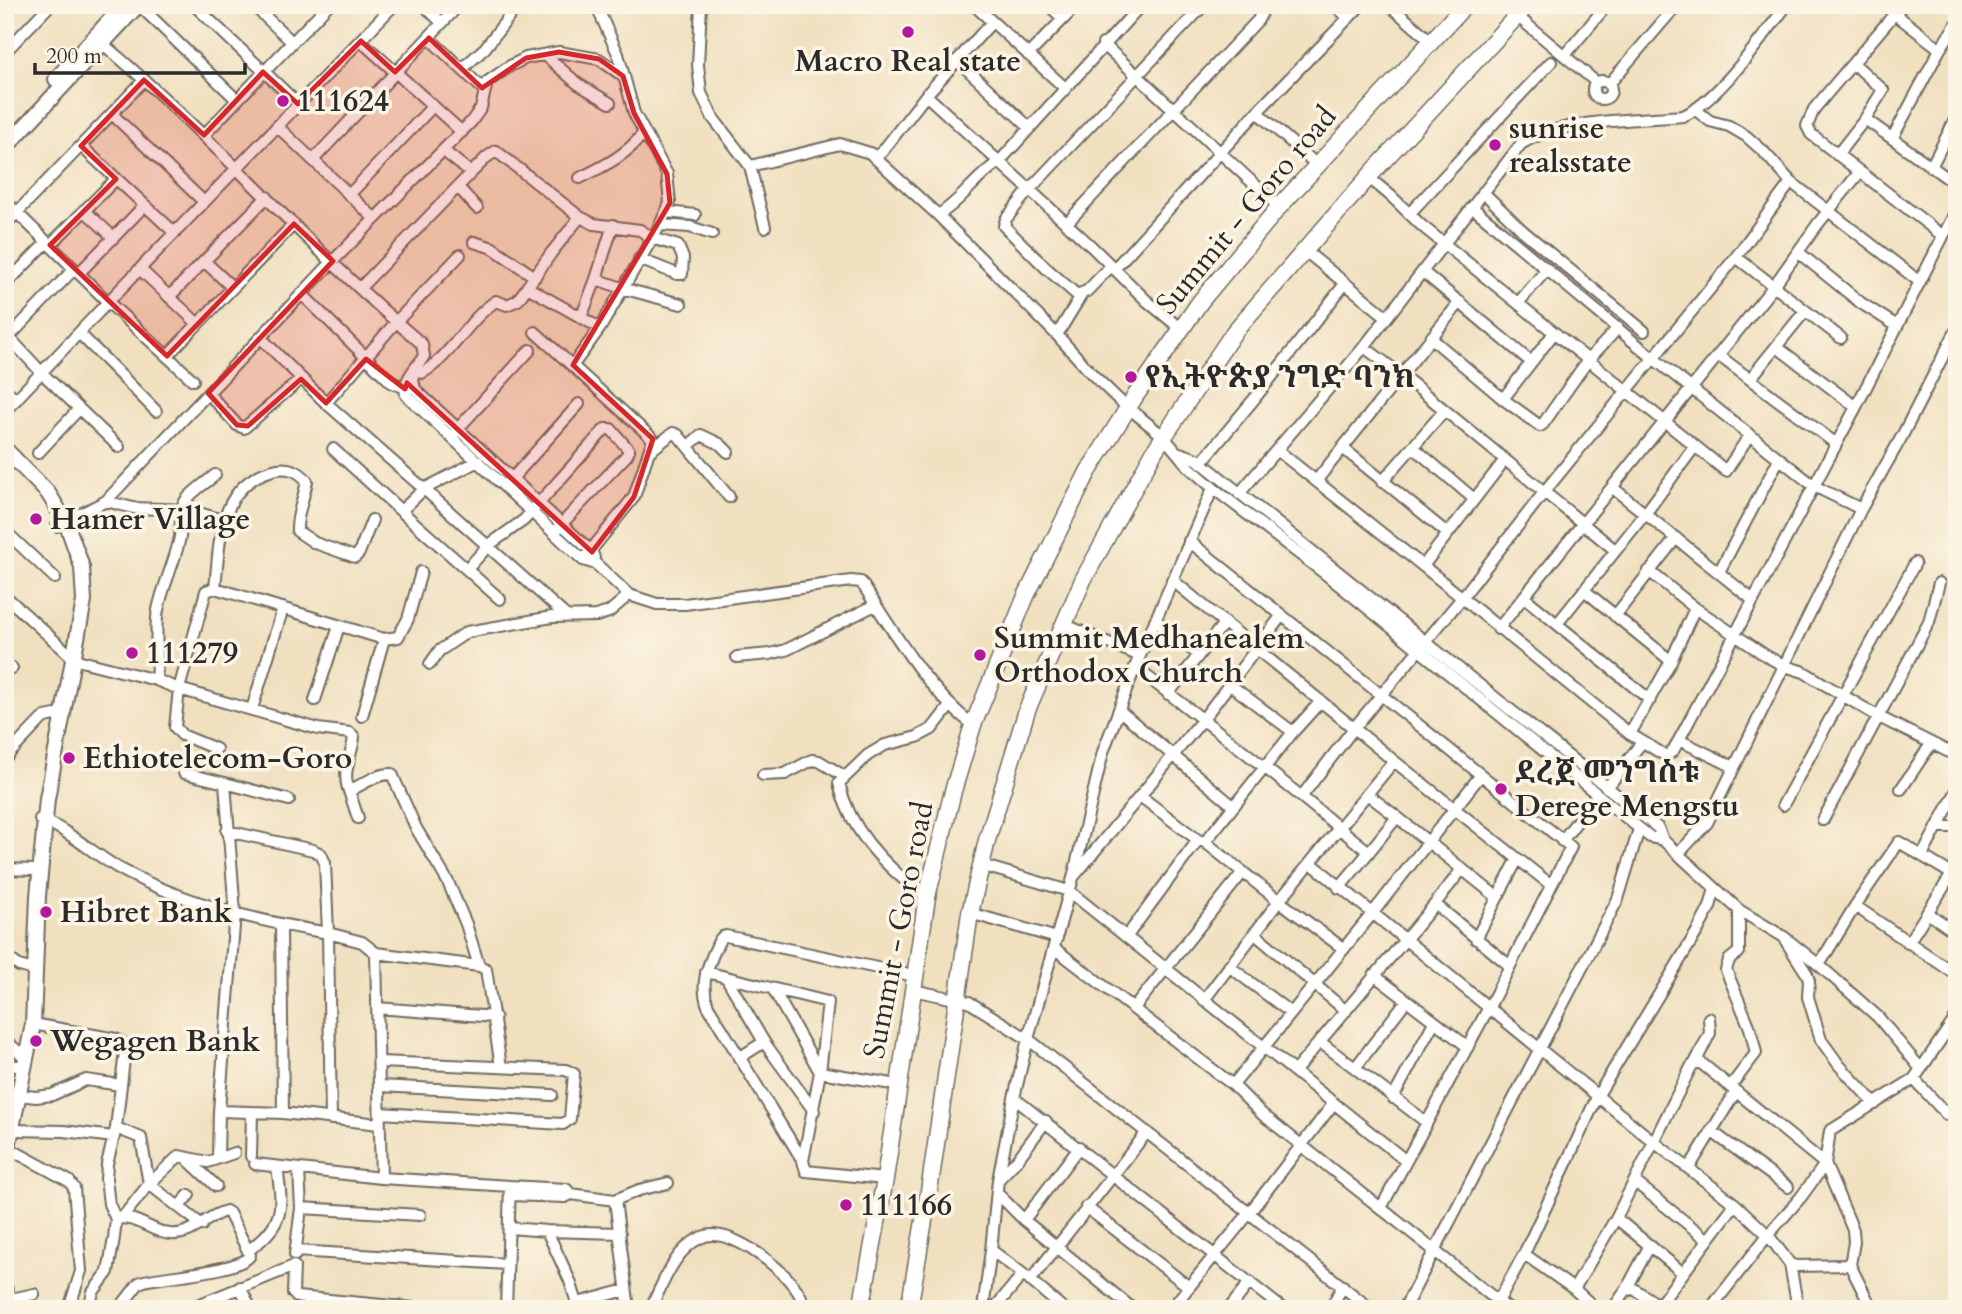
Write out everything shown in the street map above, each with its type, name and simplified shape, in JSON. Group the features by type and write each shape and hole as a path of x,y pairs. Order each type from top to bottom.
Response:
{"highway":[{"name":"Summit - Goro road","path":"861,1309 885,1179 927,897 953,791 973,725 1018,613 1088,472 1181,329 1226,268 1432,41 1458,7"},
{"path":"909,1309 970,913 981,865 1017,739 1063,625 1100,545 1163,436 1234,332 1368,177 1522,11"}],"main road":[{"path":"5,148 139,5"},
{"path":"5,134 116,8"},
{"path":"5,449 48,494 62,524 76,594 73,653 34,870 30,1006 15,1062 6,1155"},
{"path":"5,463 62,524"},
{"path":"7,1124 19,1095 33,1024 43,820 55,715 73,653"}],"street":[{"path":"7,48 50,5"},
{"path":"139,5 237,100"},
{"path":"194,5 298,104"},
{"path":"204,15 213,5"},
{"path":"253,5 292,42"},
{"path":"264,15 273,5"},
{"path":"204,135 328,5"},
{"path":"424,5 443,23"},
{"path":"313,160 459,5"},
{"path":"462,69 485,48 518,5"},
{"path":"573,365 600,328 660,225 667,212 670,197 667,174 634,113 612,40 596,5"},
{"path":"701,5 698,65 701,93 713,118 750,166 765,227"},
{"path":"974,5 1065,88"},
{"path":"1049,5 1063,19"},
{"path":"1028,55 1077,5"},
{"path":"939,215 999,162 1141,5"},
{"path":"1082,294 1077,295 1070,291 1004,226 1006,219 1029,190 1204,5"},
{"path":"1066,224 1258,20 1262,12 1259,5"},
{"path":"1334,5 1349,18"},
{"path":"1058,335 1082,294 1113,267 1361,5"},
{"path":"1389,5 1432,41"},
{"path":"1565,55 1607,5"},
{"path":"1596,82 1593,86 1594,95 1602,99 1610,94 1609,84 1677,5"},
{"path":"1239,494 1364,347 1521,144 1555,130 1683,116 1697,110 1742,63 1787,5"},
{"path":"5,411 204,201 361,41 391,6"},
{"path":"1940,49 1898,10 1814,108 1807,126 1811,134 1943,236"},
{"path":"1522,11 1596,82 1609,84"},
{"path":"874,157 890,144 926,95 992,22"},
{"path":"1893,138 1940,49 1957,23"},
{"path":"429,38 485,91"},
{"path":"361,41 461,132"},
{"path":"103,44 204,135 360,288 422,344 425,349 424,356 413,373 407,396 455,432 629,595 657,604 681,604 855,580 861,582 904,648 949,707 973,725"},
{"path":"1103,44 1279,207"},
{"path":"62,524 106,501 333,261 444,151 481,108 492,77 526,58 559,52 599,60 623,76"},
{"path":"545,55 578,84 610,103"},
{"path":"957,60 1030,128"},
{"path":"1409,214 1551,62"},
{"path":"1837,155 1883,90 1853,63"},
{"path":"5,225 144,80"},
{"path":"926,95 1181,329"},
{"path":"349,195 432,107"},
{"path":"1697,110 1710,121 1729,126 1746,136 1791,182 1920,282"},
{"path":"1257,112 1317,165"},
{"path":"112,114 204,201"},
{"path":"1931,167 1957,116"},
{"path":"1865,119 1957,186"},
{"path":"277,127 375,219"},
{"path":"580,178 621,156 644,132"},
{"path":"750,166 840,144 870,153 939,215 1058,335 1093,375 1163,436 1180,453 1189,467 1213,488 1658,828 1663,840 1740,910 1784,937 1878,1017 1921,1069"},
{"path":"81,146 175,233"},
{"path":"444,151 471,173"},
{"path":"360,288 486,157 496,151 580,217 594,224 645,232 652,238 681,248 682,274 639,259"},
{"path":"1498,629 1773,287 1829,210 1860,173"},
{"path":"1368,177 1409,214 1726,471 1749,436"},
{"path":"5,285 116,178"},
{"path":"1302,796 1354,728 1461,600 1545,491 1736,257 1791,182"},
{"path":"458,187 477,208"},
{"path":"1483,192 1522,231 1644,331"},
{"path":"169,297 267,197"},
{"path":"5,201 108,302 193,380"},
{"path":"119,447 42,373 7,335 145,205"},
{"path":"1472,207 1749,436 1814,486 1861,509"},
{"path":"1277,450 1630,734 1666,756 1673,751 1679,740 1856,407 1957,209"},
{"path":"84,210 113,237"},
{"path":"667,212 695,215"},
{"path":"413,373 422,373 437,362 486,308 496,301 511,304 518,300 580,217"},
{"path":"167,356 294,224"},
{"path":"581,318 613,225"},
{"path":"660,225 712,233"},
{"path":"474,242 493,248 536,277"},
{"path":"1304,250 1344,285 1387,317"},
{"path":"1798,252 1861,303 1896,326"},
{"path":"326,403 396,322 460,255"},
{"path":"1736,257 1841,338"},
{"path":"204,261 232,288"},
{"path":"1519,302 1547,269"},
{"path":"141,270 197,323"},
{"path":"1423,272 1531,362"},
{"path":"596,279 681,304"},
{"path":"1201,463 1344,285"},
{"path":"527,287 600,328"},
{"path":"302,294 391,382 410,389"},
{"path":"1316,481 1460,302"},
{"path":"1750,379 1805,311"},
{"path":"1431,338 1503,399 1540,426 1588,360 1618,328"},
{"path":"1678,854 1707,823 1819,592 1957,328"},
{"path":"535,332 653,439 634,497 588,556"},
{"path":"79,333 156,411"},
{"path":"1503,399 1554,333"},
{"path":"261,338 326,403 565,615"},
{"path":"1364,347 1615,550"},
{"path":"1777,347 1856,407"},
{"path":"455,432 530,350"},
{"path":"1718,355 1835,443"},
{"path":"208,393 237,425 244,428 252,424 301,379"},
{"path":"5,389 16,400"},
{"path":"508,483 579,404"},
{"path":"38,453 79,409"},
{"path":"1382,482 1444,411"},
{"path":"467,569 489,545 524,520 605,429 611,429 627,445 627,455 558,529"},
{"path":"455,432 478,461 508,483"},
{"path":"650,451 673,433 682,438 729,497"},
{"path":"688,446 701,435 720,444 728,452"},
{"path":"1557,624 1645,514 1695,446"},
{"path":"1413,447 1474,499"},
{"path":"333,449 500,599"},
{"path":"1344,449 1447,533"},
{"path":"1180,453 1201,463 1239,494 1639,829 1650,837 1663,840"},
{"path":"1719,572 1779,459"},
{"path":"401,511 424,489 478,461"},
{"path":"1423,566 1504,461"},
{"path":"215,588 222,520 242,486 254,475 280,467 299,472 307,481 296,522 296,531 302,536 355,556 372,520"},
{"path":"156,680 157,613 175,561 182,509 186,499 215,475"},
{"path":"983,1309 998,1180 1014,1098 1073,878 1097,773 1112,724 1137,662 1213,488"},
{"path":"1613,488 1753,600"},
{"path":"106,501 133,508 182,509 222,520"},
{"path":"5,531 55,578"},
{"path":"1615,616 1676,538"},
{"path":"1189,541 1479,776 1571,847 1381,1208"},
{"path":"1783,805 1915,563"},
{"path":"1649,571 1695,607 1785,666 1804,672 1879,717 1957,756"},
{"path":"216,749 182,735 175,727 179,689 204,595 215,588 384,639 398,637 404,628 421,572"},
{"path":"1172,580 1551,885"},
{"path":"1823,820 1929,622 1939,583"},
{"path":"1584,590 1671,661"},
{"path":"430,664 449,643 467,632 565,615 596,616 609,612 629,595"},
{"path":"5,596 73,653 179,689 318,729 350,733 354,737 345,778 358,818"},
{"path":"1524,597 1650,700"},
{"path":"737,657 786,650 875,605"},
{"path":"1630,734 1671,661 1695,607"},
{"path":"252,709 283,608"},
{"path":"1073,878 1203,719 1282,615"},
{"path":"1155,620 1199,655"},
{"path":"1168,694 1225,622"},
{"path":"1063,625 1137,662 1168,694 1302,796 1369,852"},
{"path":"315,700 339,626"},
{"path":"362,716 384,639"},
{"path":"1229,684 1293,732"},
{"path":"1127,936 1201,841 1321,701"},
{"path":"927,897 906,883 870,846 854,821 839,783 868,755 885,745 925,733 940,721 949,707"},
{"path":"1119,710 1233,805"},
{"path":"5,758 41,720 55,715"},
{"path":"1679,740 1734,767"},
{"path":"1607,788 1642,742"},
{"path":"1901,789 1931,744"},
{"path":"763,775 785,775 812,761 819,761 844,776"},
{"path":"1204,1000 1279,901 1394,761"},
{"path":"184,774 289,800"},
{"path":"349,791 379,776 392,774 416,828 448,882 466,924 479,966"},
{"path":"1233,1085 1429,843 1479,776"},
{"path":"218,1158 219,1111 235,914 225,783"},
{"path":"1922,856 1957,790"},
{"path":"1367,794 1497,897"},
{"path":"1562,841 1597,795"},
{"path":"1140,796 1344,949"},
{"path":"1339,888 1397,817"},
{"path":"43,820 122,870 171,893 235,914 362,942 376,953 486,969 501,1067"},
{"path":"1937,828 1957,827"},
{"path":"1404,1309 1618,899 1639,829"},
{"path":"227,831 313,850 321,855 325,863 331,1119"},
{"path":"1819,965 1899,842 1954,876 1908,943"},
{"path":"1476,939 1517,860"},
{"path":"1311,863 1654,1142 1735,1204 1768,1235 1790,1264 1798,1309"},
{"path":"981,865 1069,891 1406,1161"},
{"path":"5,869 34,870"},
{"path":"1295,1071 1462,869"},
{"path":"1134,1008 1242,872"},
{"path":"1496,1305 1524,1254 1598,1095 1698,930 1710,907 1715,888"},
{"path":"1435,904 1510,966"},
{"path":"1855,906 1957,975"},
{"path":"1689,1168 1756,1053 1750,1028 1726,970 1730,960 1739,953 1740,910"},
{"path":"970,913 1056,943 1097,982 1233,1085 1262,1114 1381,1208 1496,1305 1508,1309"},
{"path":"1929,914 1957,933"},
{"path":"281,925 283,1113"},
{"path":"1254,933 1346,1011"},
{"path":"885,1179 806,1171 803,1161 739,1058 703,993 706,972 722,937 914,983 977,1006 1028,1039 1370,1309"},
{"path":"1784,937 1807,974 1808,997 1821,1040 1839,1066 1875,1104"},
{"path":"376,953 381,1178"},
{"path":"5,956 19,966 30,969"},
{"path":"1229,966 1291,1013"},
{"path":"706,972 828,1002 814,1111 803,1161"},
{"path":"1374,975 1468,1047"},
{"path":"726,977 764,1042 814,1111"},
{"path":"772,989 820,1072"},
{"path":"1355,1068 1406,1001"},
{"path":"377,1007 495,1017"},
{"path":"1710,1309 1825,1164 1830,1132 1914,1079 1957,1016"},
{"path":"1574,1289 1616,1218 1691,1068 1696,1063 1710,1033 1709,1018"},
{"path":"1393,1098 1434,1023"},
{"path":"33,1024 116,1039 122,1044 125,1051 115,1133 106,1179 109,1204 119,1219 173,1234 188,1232 226,1211 249,1250 249,1258 245,1261 222,1268 139,1283 119,1309"},
{"path":"5,1040 15,1062"},
{"path":"739,1058 764,1042"},
{"path":"1320,1042 1426,1122"},
{"path":"219,1111 283,1113 331,1119 568,1122 574,1074 571,1071 380,1062"},
{"path":"1696,1063 1701,1063 1825,1164 1853,1230 1850,1265 1872,1309"},
{"path":"820,1072 898,1085"},
{"path":"1914,1079 1957,1125"},
{"path":"19,1095 52,1095 86,1080 120,1085"},
{"path":"380,1086 552,1095"},
{"path":"1014,1098 1080,1147 1283,1309"},
{"path":"1171,1309 1334,1103"},
{"path":"1947,1115 1957,1104"},
{"path":"252,1112 253,1160 299,1171 615,1200 639,1190 668,1183"},
{"path":"998,1180 1017,1160 1046,1121"},
{"path":"7,1124 64,1131 115,1133 141,1138 149,1184 202,1225"},
{"path":"1711,1131 1788,1187"},
{"path":"994,1309 1056,1246 1147,1132"},
{"path":"1024,1220 1080,1147"},
{"path":"89,1309 93,1292 108,1272 119,1219 149,1184 179,1156 208,1162 234,1153"},
{"path":"6,1155 69,1181 74,1188 81,1271 69,1309"},
{"path":"188,1160 216,1186"},
{"path":"249,1250 277,1223 280,1201 277,1167"},
{"path":"299,1171 301,1209 293,1266 293,1293 297,1297 425,1309"},
{"path":"1635,1182 1708,1240"},
{"path":"506,1309 510,1190"},
{"path":"997,1193 1024,1220 1133,1309"},
{"path":"179,1206 189,1195"},
{"path":"615,1200 629,1309"},
{"path":"1626,1290 1634,1289 1657,1304 1735,1204"},
{"path":"1086,1207 1189,1287"},
{"path":"301,1209 420,1215"},
{"path":"1616,1218 1683,1273"},
{"path":"510,1228 620,1233"},
{"path":"547,1231 577,1307 626,1290"},
{"path":"650,1309 676,1259 699,1238 709,1234 722,1236 745,1246 771,1263 792,1284 806,1309"},
{"path":"1613,1309 1650,1245"},
{"path":"991,1250 1058,1307"},
{"path":"296,1251 507,1264"},
{"path":"1524,1254 1574,1289 1596,1309"},
{"path":"1790,1264 1850,1265"},
{"path":"188,1309 293,1266"},
{"path":"1229,1309 1250,1282"},
{"path":"1330,1309 1343,1286"},
{"path":"240,1287 251,1309"},
{"path":"8,1297 34,1294"},
{"path":"8,1297 21,1309"},
{"path":"127,1299 136,1309"}],"highlighted area":[{"path":"429,38 482,88 526,58 559,52 599,59 623,76 634,113 667,174 670,203 573,365 653,439 634,497 592,552 407,383 405,389 366,359 326,403 301,379 248,426 237,425 208,393 333,261 294,224 167,356 50,245 116,179 81,146 144,80 204,135 263,72 298,104 361,41 395,72"}],"place":[{"name":"Macro Real state","path":"908,32"},
{"name":"111624","path":"283,101"},
{"name":"sunrise realsstate","path":"1495,145"},
{"name":"የኢትዮጵያ ንግድ ባንክ","path":"1131,377"},
{"name":"Hamer Village","path":"36,519"},
{"name":"111279","path":"132,653"},
{"name":"Summit Medhanealem Orthodox Church","path":"980,655"},
{"name":"Ethiotelecom-Goro","path":"69,758"},
{"name":"ደረጀ መንግስቱ Derege Mengstu","path":"1501,789"},
{"name":"Hibret Bank","path":"46,912"},
{"name":"Wegagen Bank","path":"36,1041"},
{"name":"111166","path":"846,1205"}]}
